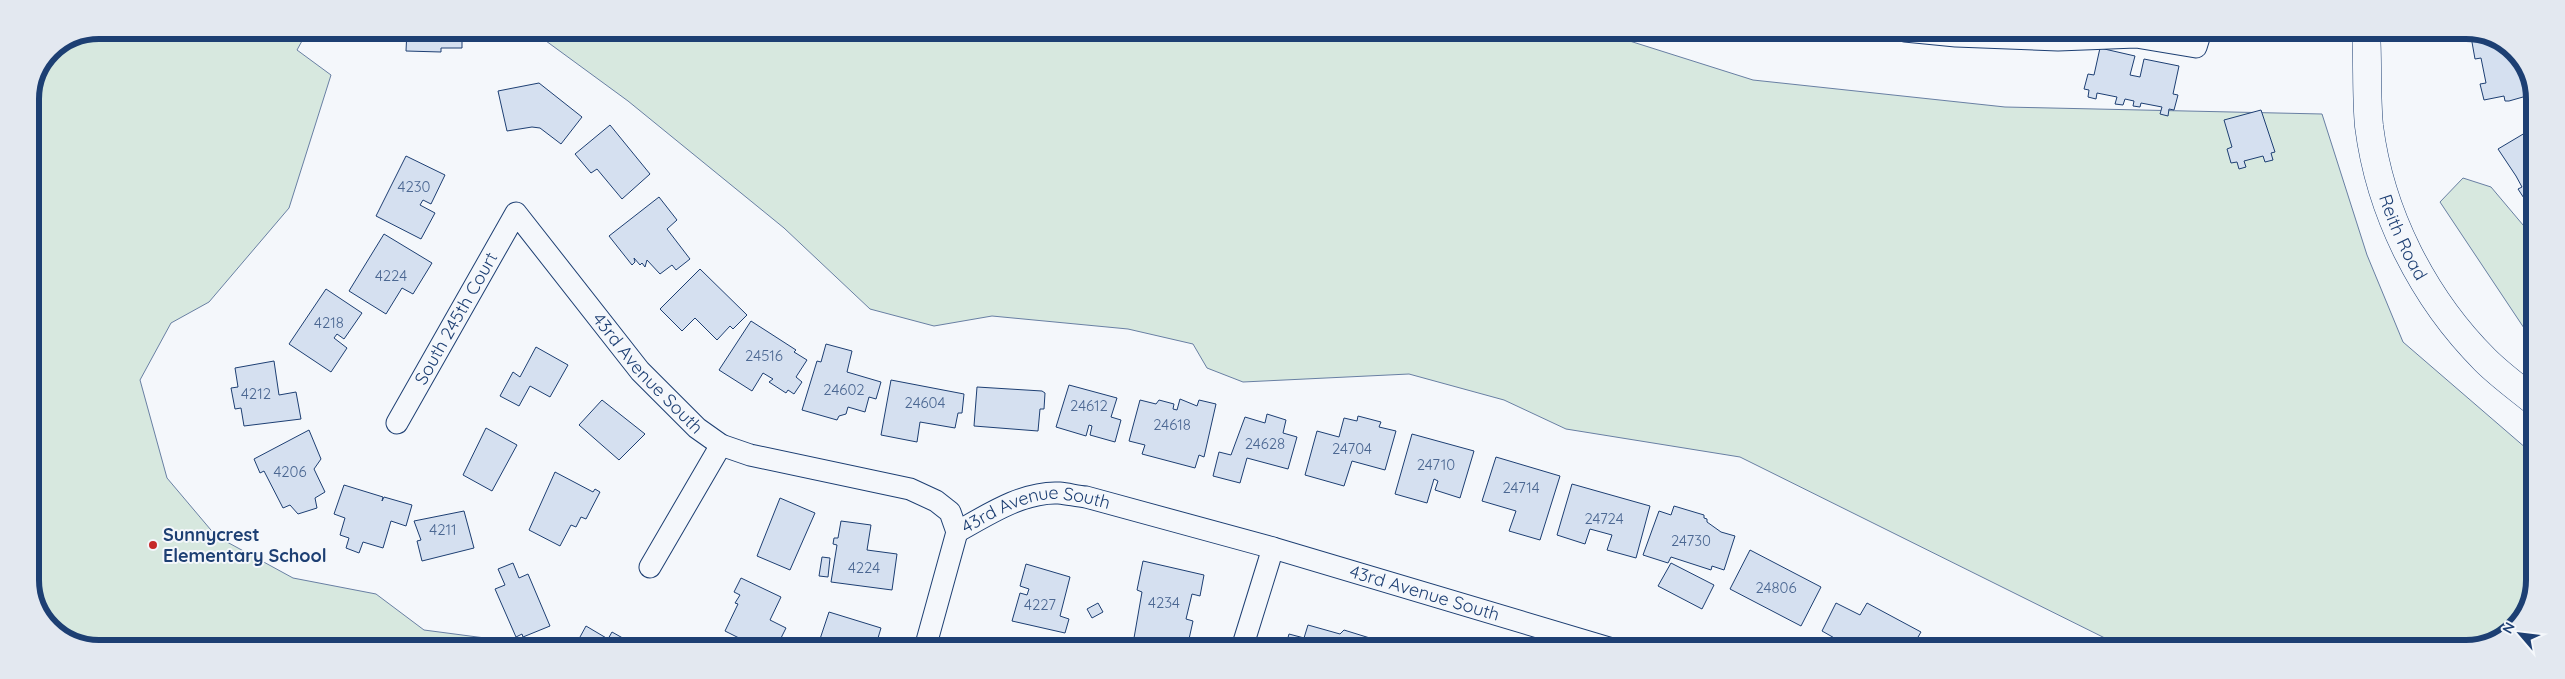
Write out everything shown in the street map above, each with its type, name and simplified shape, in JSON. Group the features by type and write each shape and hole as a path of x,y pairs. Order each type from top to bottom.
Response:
{"main road":[{"name":"Reith Road","path":"2366,39 2369,126 2385,197 2412,263 2446,314 2485,360 2526,395"}],"street":[{"path":"2032,39 2084,39"},
{"name":"South 245th Court","path":"397,423 516,213"},
{"name":"43rd Avenue South","path":"516,213 640,371 697,428 721,445 750,455 910,489 936,500 950,512 957,532 992,513 1028,497 1058,493 1086,498 1273,548 1582,640"},
{"path":"650,567 721,445"},
{"path":"926,640 957,532"},
{"path":"1244,640 1273,548"}],"shaded area":[{"path":"99,39 303,39 297,50 331,75 289,208 209,302 171,323 140,380 167,478 216,536 293,578 376,594 424,630 485,638 478,640 99,640 76,636 54,620 43,603 39,584 39,99 43,76 56,56 65,49 76,43"},
{"path":"543,39 1623,39 1753,80 2005,107 2322,114 2367,255 2403,342 2526,448 2525,592 2519,609 2495,609 2495,633 2478,639 2109,640 1740,457 1566,429 1504,400 1409,374 1243,382 1207,368 1193,344 1128,329 992,316 934,326 870,309 784,228 628,101"},
{"path":"2463,178 2491,187 2526,229 2526,331 2440,202"}],"building":[{"path":"407,39 462,39 462,48 441,48 441,52 406,51"},
{"path":"2472,39 2489,43 2506,54 2516,65 2522,76 2526,96 2509,101 2505,101 2504,96 2484,100 2480,84 2486,83 2481,58 2475,59"},
{"path":"2100,48 2135,56 2130,75 2140,77 2144,59 2179,66 2173,94 2178,95 2174,110 2169,109 2168,116 2160,114 2162,107 2141,103 2140,107 2133,106 2134,101 2125,99 2123,105 2115,104 2117,97 2097,93 2096,99 2088,97 2089,90 2084,89 2088,74 2094,75"},
{"path":"539,83 582,117 561,144 540,128 532,127 507,131 498,91"},
{"path":"2261,110 2275,152 2271,153 2273,160 2265,162 2263,156 2244,161 2246,167 2239,169 2237,162 2231,163 2227,149 2232,147 2224,120"},
{"path":"610,125 650,174 622,199 597,169 591,173 575,154"},
{"path":"2526,132 2526,201 2518,189 2522,187 2498,149"},
{"path":"406,156 445,175 431,204 423,200 420,205 435,213 421,239 376,216"},
{"path":"659,197 677,220 667,229 690,259 676,270 672,265 660,274 647,260 645,267 642,263 640,265 634,258 635,262 632,265 609,236"},
{"path":"384,234 432,263 413,294 402,288 386,314 349,291"},
{"path":"700,269 747,315 733,329 730,326 717,340 695,318 682,331 660,309"},
{"path":"326,289 362,313 344,339 337,334 334,338 347,348 331,372 289,344"},
{"path":"751,321 796,350 794,352 807,360 796,377 802,382 794,394 788,390 786,393 769,382 773,379 763,373 752,391 719,370"},
{"path":"826,344 852,351 847,372 881,382 876,399 869,397 865,412 848,407 846,414 839,416 837,420 802,410 817,361 821,362"},
{"path":"536,347 568,365 550,397 530,386 519,406 500,396 513,372 520,377"},
{"path":"274,361 279,395 296,392 301,419 244,426 241,408 235,409 231,388 238,387 235,368"},
{"path":"891,380 964,394 962,413 958,413 955,428 920,422 917,442 881,435"},
{"path":"1069,385 1117,398 1111,417 1121,420 1115,442 1090,435 1092,426 1089,425 1086,436 1056,427"},
{"path":"977,387 1042,391 1045,393 1044,409 1040,409 1038,431 974,426"},
{"path":"1180,399 1197,406 1199,400 1216,404 1204,457 1199,455 1195,468 1142,454 1145,445 1129,441 1140,400 1156,404 1159,400 1174,404 1173,409 1177,410"},
{"path":"602,400 645,434 619,460 579,425"},
{"path":"1267,414 1286,420 1283,433 1297,437 1288,469 1247,458 1240,483 1213,476 1219,452 1231,455 1245,417 1265,423"},
{"path":"1358,416 1381,422 1379,427 1396,431 1385,470 1352,461 1344,486 1305,475 1317,431 1339,437 1344,418 1357,421"},
{"path":"486,428 517,445 492,491 463,475"},
{"path":"309,430 321,459 314,469 325,492 315,498 317,508 298,514 290,505 283,508 264,471 260,473 254,459"},
{"path":"1412,434 1474,451 1460,498 1435,490 1438,481 1434,479 1427,503 1395,494"},
{"path":"1496,457 1560,476 1540,540 1509,531 1516,511 1482,501"},
{"path":"555,472 593,492 595,489 600,492 586,519 581,517 576,527 571,525 560,546 529,530"},
{"path":"1572,484 1650,506 1636,558 1607,550 1612,535 1590,529 1585,544 1557,535"},
{"path":"344,485 383,497 382,501 384,497 412,505 406,526 391,521 383,548 363,542 359,553 346,548 349,538 340,535 345,518 334,514"},
{"path":"780,498 815,513 790,570 757,556"},
{"path":"1674,506 1704,515 1707,522 1721,532 1735,536 1724,570 1712,566 1711,570 1671,557 1668,563 1643,555 1659,511 1671,515"},
{"path":"464,511 474,548 422,561 417,541 421,540 414,521"},
{"path":"841,521 871,525 867,550 897,554 892,590 831,582 837,545 833,544 834,538 838,538"},
{"path":"1750,550 1821,587 1801,626 1730,589"},
{"path":"822,557 830,558 828,577 819,576"},
{"path":"1143,561 1204,575 1200,596 1192,594 1186,619 1193,621 1189,640 1145,640 1134,638 1142,592 1137,590"},
{"path":"513,563 519,578 528,574 550,626 523,637 522,634 516,637 495,589 505,585 498,569"},
{"path":"1671,563 1714,585 1702,609 1658,586"},
{"path":"1026,564 1070,577 1060,616 1069,619 1065,633 1012,621 1020,593 1027,595 1029,589 1020,586"},
{"path":"741,578 781,597 770,620 786,628 780,640 743,640 725,631 738,604 735,603 740,595 734,592"},
{"path":"1098,603 1103,612 1092,618 1087,609"},
{"path":"1836,603 1860,615 1867,603 1921,632 1916,640 1838,640 1822,631"},
{"path":"829,612 881,628 877,640 820,640"},
{"path":"1308,625 1340,634 1344,630 1376,640 1287,640 1289,634 1304,638"},
{"path":"586,626 608,639 612,632 626,640 578,640"}],"place":[{"name":"Sunnycrest Elementary School","path":"153,545"}]}
